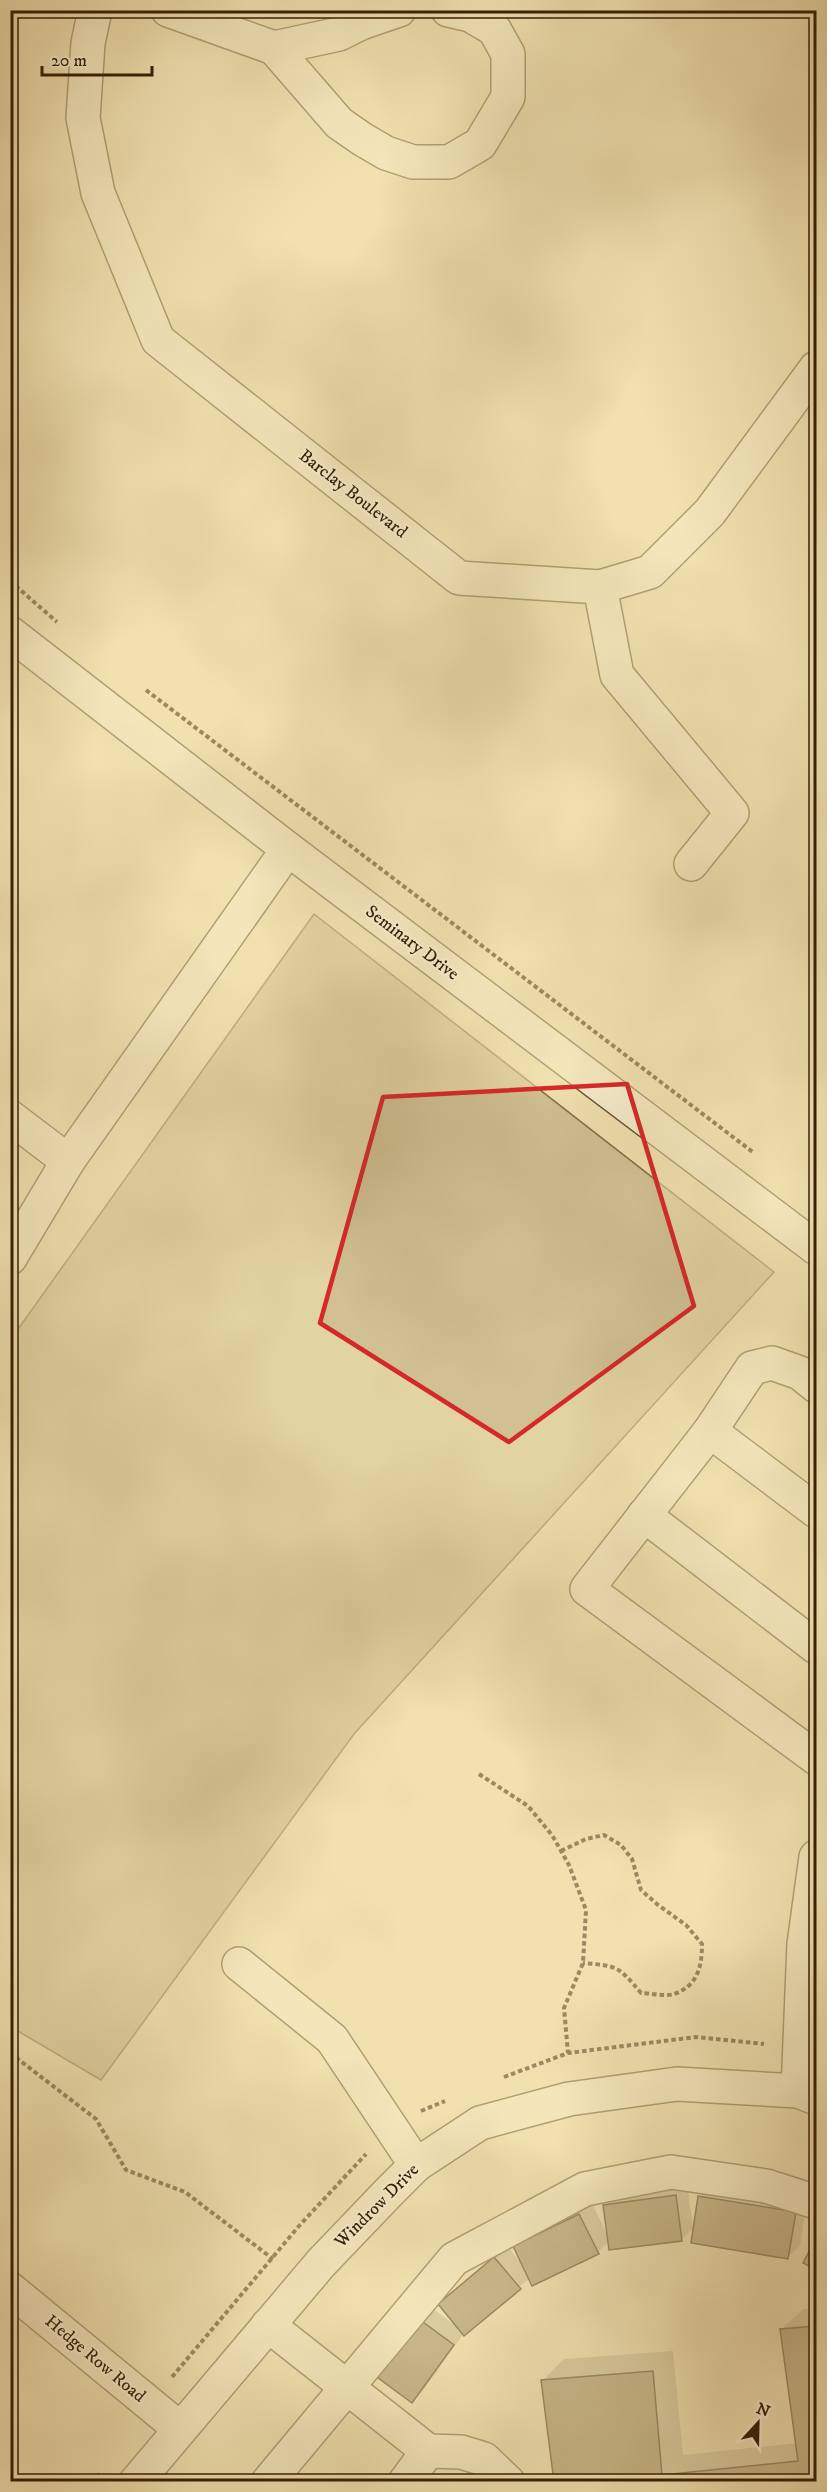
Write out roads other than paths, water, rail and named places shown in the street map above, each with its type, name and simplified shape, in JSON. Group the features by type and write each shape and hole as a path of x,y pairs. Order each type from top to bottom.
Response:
{"street":[{"name":"Barclay Boulevard","path":"95,10 88,43 83,118 98,193 158,340 459,578 600,588 650,572 702,519 816,368"},
{"path":"168,10 274,48 339,123 386,153 413,162 448,162 480,144 508,98 508,54 494,29 470,15 448,10"},
{"path":"274,48 339,34 361,23 399,10"},
{"path":"600,588 617,675 732,813 691,864"},
{"name":"Seminary Drive","path":"10,633 288,849 816,1248"},
{"path":"10,1258 68,1161 288,849"},
{"path":"10,1117 68,1161"},
{"path":"816,1386 800,1373 772,1363 752,1368 710,1431 587,1589 816,1758"},
{"path":"710,1431 816,1511"},
{"path":"644,1515 816,1647"},
{"path":"807,2095 810,1974 804,1944 816,1857"},
{"path":"239,1964 332,2038 416,2165"},
{"name":"Windrow Drive","path":"136,2481 267,2325 380,2200 416,2165 480,2123 569,2099 677,2084 807,2095"},
{"path":"268,2481 454,2259 585,2189 671,2172 766,2186 816,2202"},
{"name":"Hedge Row Road","path":"10,2289 179,2428"},
{"path":"267,2325 428,2451 460,2452 484,2459 508,2481"},
{"path":"405,2481 428,2451"}]}
